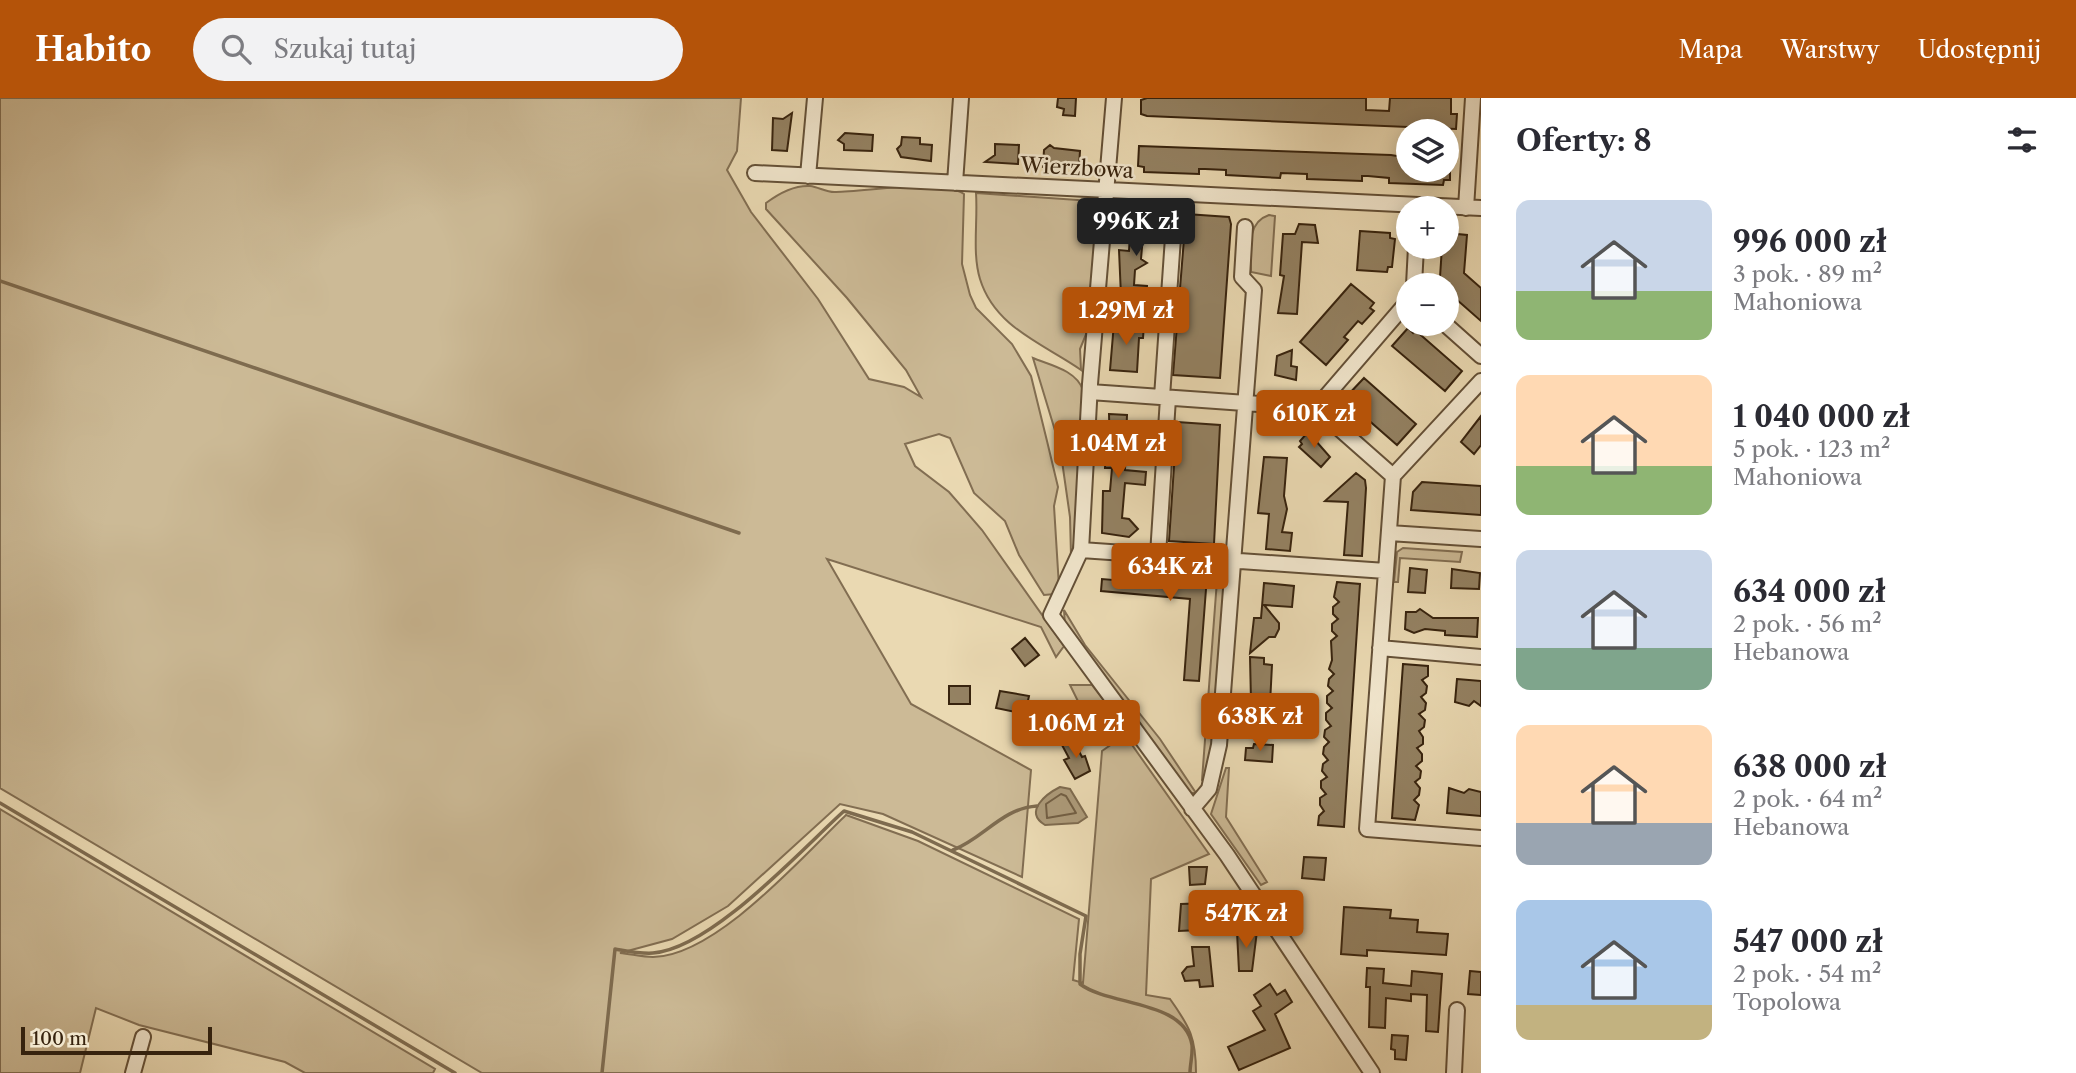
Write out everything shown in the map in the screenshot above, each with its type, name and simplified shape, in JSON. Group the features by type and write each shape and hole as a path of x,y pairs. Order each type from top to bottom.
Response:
{"street":[{"path":"808,176 815,98"},
{"path":"955,183 961,98"},
{"path":"1114,98 1090,392 1081,550 1051,615 1192,809 1372,1073"},
{"path":"1466,208 1474,98"},
{"name":"Wierzbowa","path":"755,173 1396,206"},
{"path":"1158,555 1176,194"},
{"name":"Wierzbowa","path":"1459,208 1481,208"},
{"path":"1192,809 1209,789 1219,746 1254,290 1242,277 1245,227"},
{"path":"1316,408 1396,315"},
{"path":"1458,336 1481,356"},
{"path":"1481,381 1393,476 1367,829 1481,838"},
{"path":"1090,392 1316,408 1393,476"},
{"path":"1389,533 1481,539"},
{"path":"1081,550 1386,571"},
{"path":"1381,649 1481,657"},
{"path":"1454,1073 1457,1010"},
{"path":"133,1073 143,1037"}],"shaded area":[{"path":"0,98 741,98 737,151 727,170 751,212 818,299 869,379 904,387 921,397 906,370 847,298 766,209 766,203 786,191 804,186 833,192 921,186 953,189 964,194 962,264 970,295 976,308 1012,344 1031,376 1058,487 1054,506 1059,587 1055,594 1044,595 1019,555 1005,521 974,493 950,438 939,434 905,444 915,466 949,492 982,530 1064,646 1056,657 1041,627 827,559 911,704 1031,770 1022,877 883,814 840,804 728,906 672,939 620,953 653,957 678,952 704,940 757,901 846,815 918,841 1079,919 1073,980 1083,983 1102,751 1125,735 1209,854 1151,879 1146,995 1170,999 1182,1017 1193,1042 1196,1073 482,1073 0,788"},
{"path":"976,193 1078,200 1096,205 1099,214 1087,332 1080,349 1081,370 1022,333 997,310 987,296 976,259"},
{"path":"1269,215 1275,216 1271,276 1251,272 1250,256 1251,239 1256,224"},
{"path":"1033,358 1069,373 1080,383 1083,390 1075,540 1071,556 1070,517 1060,447"},
{"path":"1403,548 1462,552 1460,562 1400,558 1398,582 1394,582 1397,552"},
{"path":"1218,567 1227,574 1214,742 1205,783 1202,780"},
{"path":"1064,610 1085,645 1160,739 1196,793 1191,793 1182,784 1065,626"},
{"path":"1070,685 1092,685 1119,720 1118,724 1097,740"},
{"path":"1226,768 1229,768 1226,817 1267,882 1261,885 1211,814"},
{"path":"0,809 435,1069 433,1073 305,1073 285,1062 139,1025 96,1008 80,1073 0,1073"}],"water":[{"path":"1060,787 1070,789 1087,817 1078,823 1045,825 1036,815 1036,809 1043,799"}],"building":[{"path":"1058,98 1076,98 1075,116 1063,115 1064,109 1057,107"},
{"path":"1366,98 1366,110 1389,111 1390,98 1451,98 1451,114 1457,114 1457,119 1396,119 1396,126 1147,116 1141,114 1141,100"},
{"path":"792,113 787,151 772,150 773,118 783,119"},
{"path":"845,133 873,135 872,151 844,150 844,144 838,140"},
{"path":"902,137 920,138 920,144 932,145 931,161 901,157 897,149 901,145"},
{"path":"995,144 1019,145 1018,164 985,162 995,155"},
{"path":"1050,145 1054,148 1080,151 1079,167 1043,167 1044,150"},
{"path":"1139,146 1391,155 1396,156 1396,182 1444,182 1443,185 1389,183 1389,178 1368,176 1362,176 1362,181 1307,179 1307,174 1281,173 1280,178 1226,175 1226,170 1205,169 1199,169 1199,174 1144,172 1144,167 1138,166"},
{"path":"1186,214 1229,217 1231,224 1220,378 1173,375"},
{"path":"1142,216 1161,224 1160,237 1143,236 1141,259 1147,263 1135,270 1134,285 1147,286 1146,303 1125,302 1125,296 1121,296 1119,250 1129,251 1131,218"},
{"path":"1299,224 1315,225 1318,243 1302,242 1297,314 1278,313 1284,276 1280,275 1283,234 1295,234"},
{"path":"1360,231 1390,233 1390,238 1395,239 1392,267 1388,267 1387,272 1357,270"},
{"path":"1459,234 1467,235 1464,273 1481,288 1481,321 1459,302 1459,273 1440,273 1441,259 1459,259"},
{"path":"1351,284 1374,303 1370,308 1374,311 1362,324 1358,321 1344,337 1348,340 1326,365 1300,342"},
{"path":"1114,323 1144,324 1143,338 1139,338 1137,372 1110,370"},
{"path":"1401,336 1422,336 1462,371 1445,391 1392,346"},
{"path":"1292,350 1291,366 1297,367 1296,380 1275,375 1277,356"},
{"path":"1364,378 1416,424 1397,445 1350,404 1353,401 1347,396"},
{"path":"1109,414 1127,415 1125,470 1146,472 1145,485 1125,483 1122,518 1129,519 1138,529 1129,537 1102,533 1103,491 1110,491 1112,468 1105,468 1106,449 1110,449"},
{"path":"1481,416 1481,445 1474,454 1461,442"},
{"path":"1177,422 1220,425 1214,544 1169,541"},
{"path":"1308,432 1330,457 1321,467 1299,447 1302,444 1300,441"},
{"path":"1264,457 1287,458 1284,496 1287,509 1282,532 1292,533 1290,551 1266,549 1269,514 1258,513"},
{"path":"1356,473 1365,480 1366,488 1362,556 1344,555 1348,502 1325,501"},
{"path":"1422,482 1481,486 1481,515 1411,510 1413,492"},
{"path":"1410,568 1427,570 1425,593 1408,592"},
{"path":"1114,569 1207,576 1199,681 1184,680 1190,599 1101,591 1102,579 1113,580"},
{"path":"1452,569 1480,573 1479,589 1451,588"},
{"path":"1337,582 1360,584 1344,827 1318,825 1319,816 1324,811 1320,798 1326,794 1321,788 1321,781 1327,777 1322,771 1323,764 1328,760 1323,754 1324,747 1329,742 1324,737 1325,730 1331,726 1326,720 1326,713 1332,708 1327,703 1327,696 1333,691 1328,686 1329,679 1334,674 1329,669 1332,660 1331,641 1337,636 1332,631 1332,624 1338,619 1333,614 1333,607 1339,602 1334,597"},
{"path":"1264,583 1294,586 1292,607 1264,605 1279,623 1279,629 1275,637 1269,637 1250,653 1254,618 1261,618"},
{"path":"1420,609 1433,618 1478,618 1477,637 1445,635 1445,631 1425,629 1414,633 1405,629 1406,612"},
{"path":"1025,638 1039,655 1025,666 1012,649"},
{"path":"1250,657 1264,658 1264,664 1272,665 1269,723 1248,721 1243,710 1251,701"},
{"path":"1403,664 1428,666 1428,676 1422,680 1427,686 1426,693 1421,697 1426,703 1425,710 1419,714 1425,720 1424,727 1419,731 1423,744 1417,748 1422,754 1422,761 1416,766 1421,771 1420,778 1415,782 1420,788 1419,795 1414,800 1419,805 1415,820 1392,818"},
{"path":"1457,679 1481,681 1481,706 1474,701 1469,706 1455,702"},
{"path":"949,686 970,686 970,704 949,704"},
{"path":"1000,691 1029,696 1025,714 996,708"},
{"path":"1073,740 1082,757 1085,756 1090,771 1075,779 1064,760 1069,758 1062,745"},
{"path":"1254,744 1273,745 1272,762 1245,760 1246,748 1253,748"},
{"path":"1449,788 1464,793 1469,789 1481,792 1481,816 1447,813"},
{"path":"1304,857 1326,858 1324,880 1302,878"},
{"path":"1189,867 1207,867 1205,884 1190,885"},
{"path":"1209,903 1210,919 1198,919 1199,930 1179,931 1181,904"},
{"path":"1344,907 1391,910 1390,918 1418,920 1417,932 1448,934 1446,955 1367,950 1367,956 1341,954"},
{"path":"1257,931 1252,971 1239,971 1237,932"},
{"path":"1192,947 1209,947 1213,986 1200,987 1199,980 1185,981 1182,973 1187,967 1194,966"},
{"path":"1367,968 1384,969 1383,983 1411,986 1412,971 1442,974 1438,1032 1426,1031 1427,995 1411,994 1411,1001 1386,998 1385,1028 1369,1027 1370,987 1366,987"},
{"path":"1470,971 1481,972 1481,995 1468,994"},
{"path":"1270,984 1277,995 1285,990 1292,1002 1275,1014 1290,1048 1239,1070 1228,1047 1265,1030 1253,1011 1261,1006 1254,995"},
{"path":"1392,1035 1408,1036 1406,1060 1395,1059 1395,1050 1391,1049"}],"waterway":[{"path":"0,281 739,533"},
{"path":"0,803 455,1073"},
{"path":"953,850 1013,812 1037,806"},
{"path":"602,1073 615,949 653,953 676,947 701,935 754,895 844,811 912,832 1086,916 1080,954 1080,984 1093,991 1161,1012 1176,1020 1186,1030 1192,1045 1190,1073"}]}
